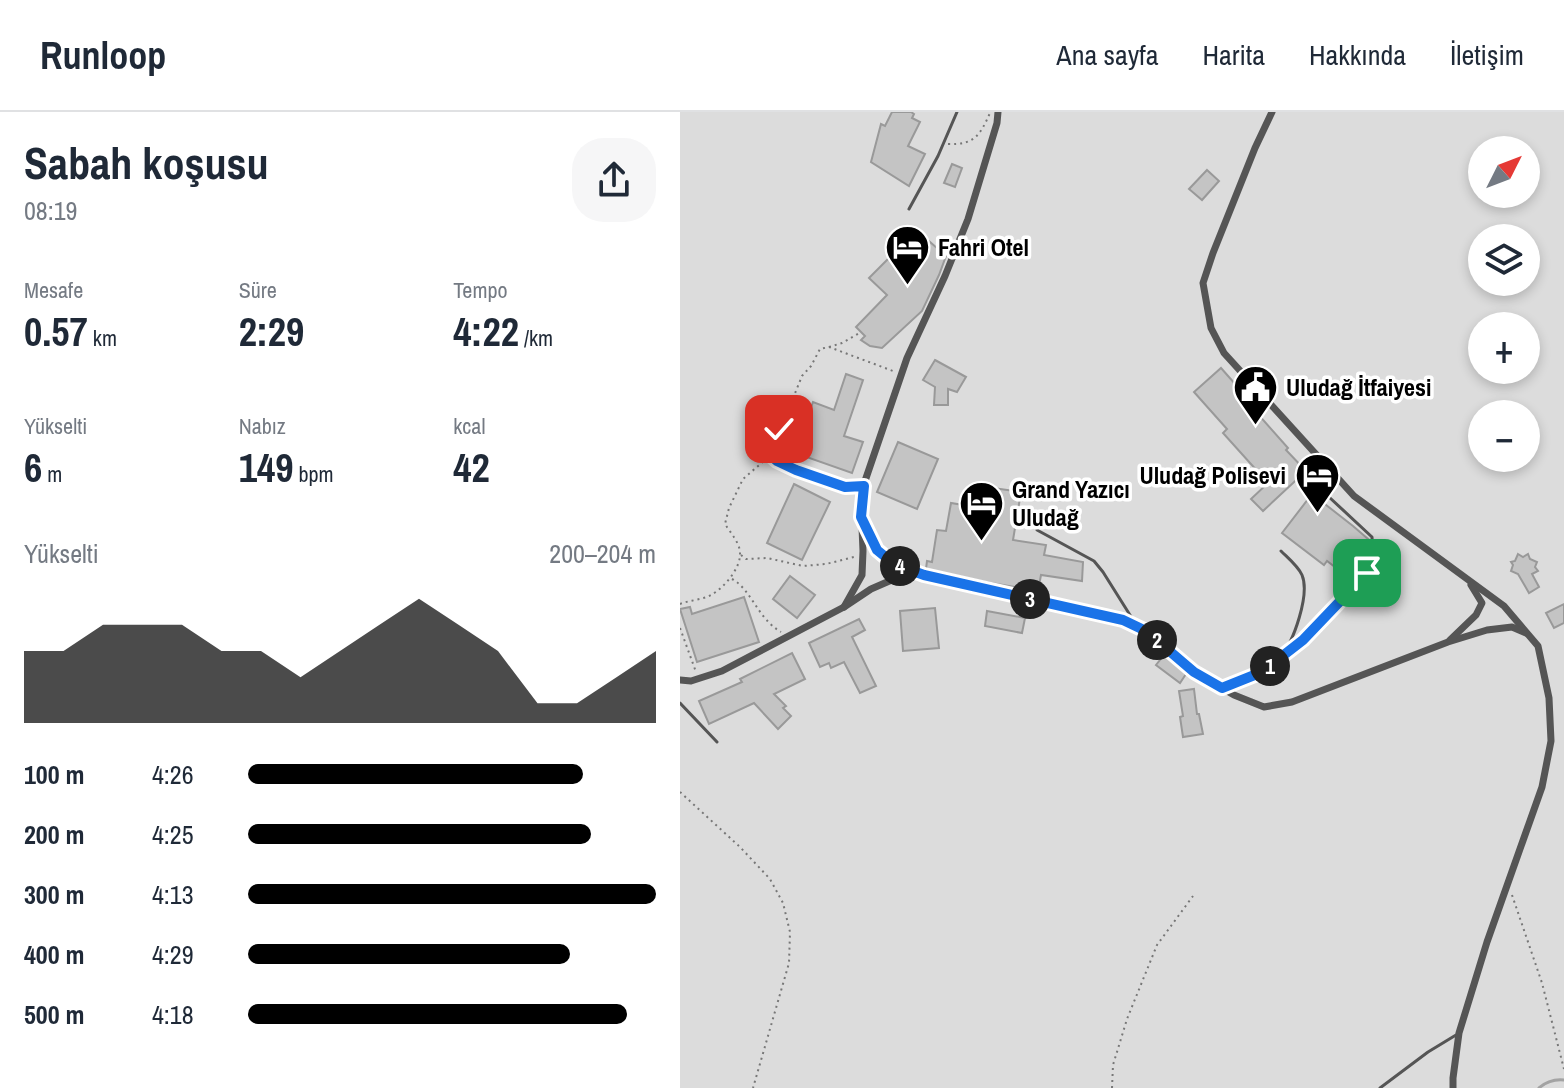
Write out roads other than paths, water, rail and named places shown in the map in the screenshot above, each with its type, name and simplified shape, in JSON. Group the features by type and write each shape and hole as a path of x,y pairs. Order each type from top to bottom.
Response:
{"street":[{"path":"844,607 862,575 864,486 907,358 968,219 998,112"},
{"path":"1272,112 1203,283 1211,328 1224,353 1338,480 1364,504 1504,606 1538,646 1544,671 1551,741 1542,787 1487,942 1459,1033 1453,1088"},
{"path":"861,517 877,550 894,564 924,575 1123,620 1146,631 1194,672 1234,695 1264,707 1292,702 1487,630 1512,627 1528,634"},
{"path":"680,680 691,681 722,671 844,607 871,589 894,579 924,575"},
{"path":"1448,642 1476,615 1482,603 1468,580"}],"lane":[{"path":"909,209 957,112"},
{"path":"1222,688 1262,672 1303,640 1367,573 1373,552 1372,537 1329,497 1329,490 1338,480"},
{"path":"1037,530 1094,561 1137,627"},
{"path":"1281,551 1301,573 1306,590 1292,637 1281,657"},
{"path":"680,703 717,742"},
{"path":"1380,1088 1459,1033"}],"waterway":[{"path":"1539,1088 1551,1081 1564,1080"}],"place":[{"name":"Fahri Otel","path":"907,286"},
{"name":"Uludağ İtfaiyesi","path":"1255,426"},
{"name":"Uludağ Polisevi","path":"1317,514"},
{"name":"Grand Yazıcı Uludağ","path":"981,542"}]}
